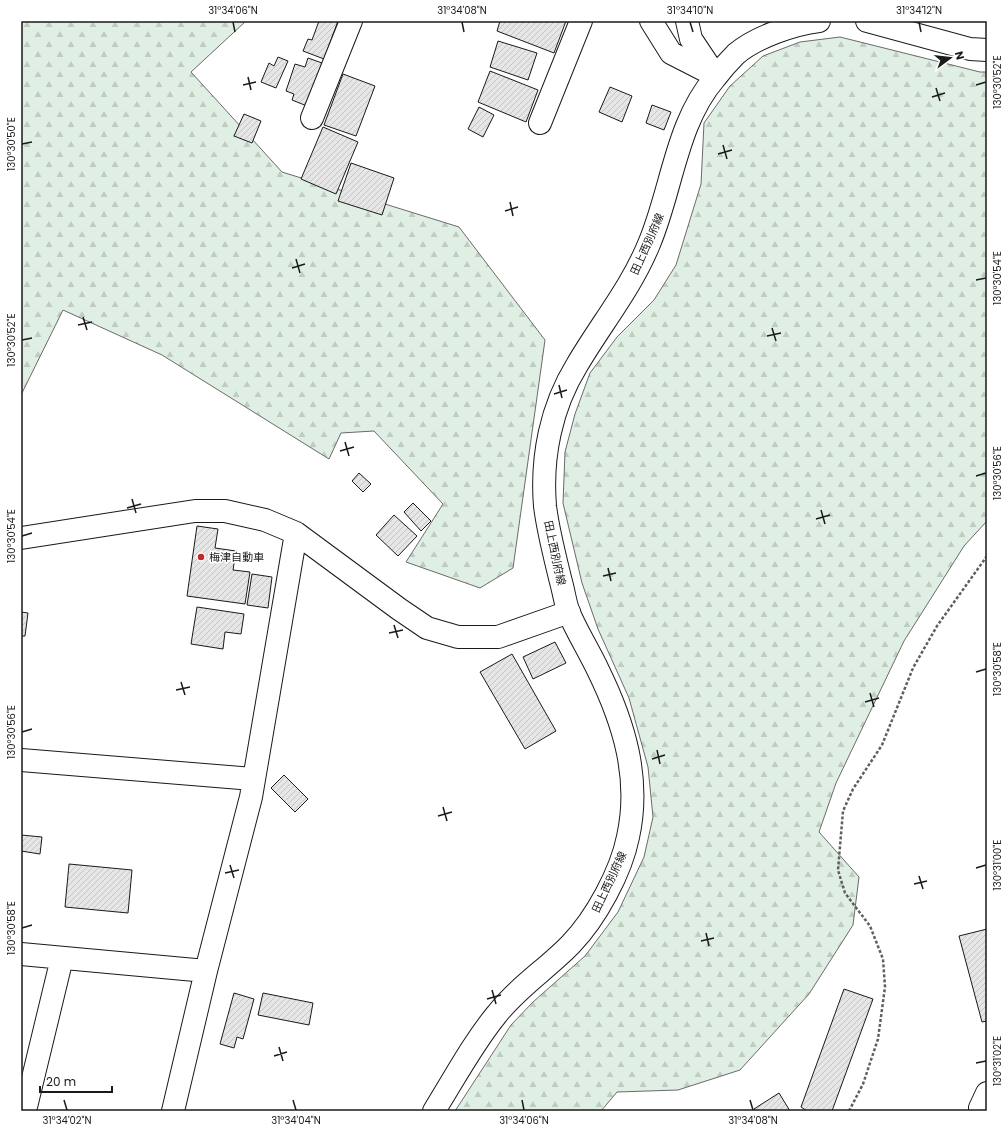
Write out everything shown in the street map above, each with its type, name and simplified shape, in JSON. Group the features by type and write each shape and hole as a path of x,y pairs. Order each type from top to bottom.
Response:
{"street":[{"path":"312,118 351,21"},
{"path":"540,123 581,21"},
{"path":"651,21 671,53 716,76"},
{"path":"687,21 691,39 716,76"},
{"name":"田上西別府線","path":"434,1111 496,1014 522,987 572,943 594,915 618,869 628,838 633,797 629,750 621,722 613,702 569,612 545,508 544,476 548,432 561,395 576,366 627,289 649,246 664,206 684,129 716,76 737,53 769,35 819,21"},
{"path":"867,21 970,49 987,50"},
{"path":"21,538 195,511 225,511 265,520 296,533 428,628 458,637 498,637 569,612"},
{"path":"174,1111 206,971 251,797 296,533"},
{"path":"21,760 253,779"},
{"path":"21,954 206,971"},
{"path":"25,1111 62,958"}],"path":[{"path":"849,1111 863,1084 878,1039 885,987 883,959 870,926 845,893 838,870 843,811 853,789 882,745 913,668 937,626 987,556"}],"green space":[{"path":"21,21 246,21 191,72 282,172 459,227 545,340 513,568 480,588 406,562 443,504 374,431 341,433 329,459 162,355 63,310 21,395"},
{"path":"840,37 980,72 987,72 987,521 964,546 904,641 836,783 819,832 859,877 853,925 809,994 740,1070 678,1090 617,1092 601,1111 455,1111 511,1025 533,1002 585,956 618,912 644,857 653,817 648,767 629,698 598,629 582,583 563,503 565,452 575,414 590,373 617,337 654,300 676,265 701,184 704,123 730,86 763,56 800,42"}],"building":[{"path":"319,21 338,21 324,59 303,51 308,39 312,40"},
{"path":"500,21 566,21 554,53 497,31"},
{"path":"498,41 537,53 528,80 490,67"},
{"path":"278,57 288,61 276,88 261,82 269,63 274,66"},
{"path":"308,58 322,63 307,106 292,100 294,94 286,91 295,64 305,67"},
{"path":"490,71 538,90 526,122 478,102"},
{"path":"343,74 375,86 356,136 324,125"},
{"path":"610,87 632,96 622,122 599,112"},
{"path":"652,105 671,112 664,130 646,123"},
{"path":"479,107 494,115 483,137 468,129"},
{"path":"244,114 261,121 252,143 234,136"},
{"path":"323,127 358,142 336,194 301,179"},
{"path":"351,163 394,178 382,215 338,201"},
{"path":"359,473 371,484 363,492 352,481"},
{"path":"413,503 431,521 421,531 404,512"},
{"path":"394,515 417,536 398,556 376,535"},
{"path":"197,526 218,529 215,548 236,551 233,570 250,572 245,604 187,596"},
{"path":"252,574 272,577 268,608 247,605"},
{"path":"197,607 244,614 241,634 225,632 223,649 191,644"},
{"path":"21,612 28,613 25,636 21,636"},
{"path":"555,642 566,663 533,679 523,657"},
{"path":"512,654 556,731 525,749 480,672"},
{"path":"284,775 308,799 295,812 271,788"},
{"path":"21,835 42,837 40,854 21,851"},
{"path":"69,864 132,870 128,913 65,907"},
{"path":"987,929 987,1021 982,1022 959,936"},
{"path":"844,989 873,999 832,1111 807,1111 801,1107"},
{"path":"234,993 254,999 243,1039 237,1037 234,1048 220,1044"},
{"path":"263,993 313,1003 309,1025 258,1015"},
{"path":"779,1093 790,1111 755,1111 754,1109"}],"place":[{"name":"梅津自動車","path":"201,557"}]}
